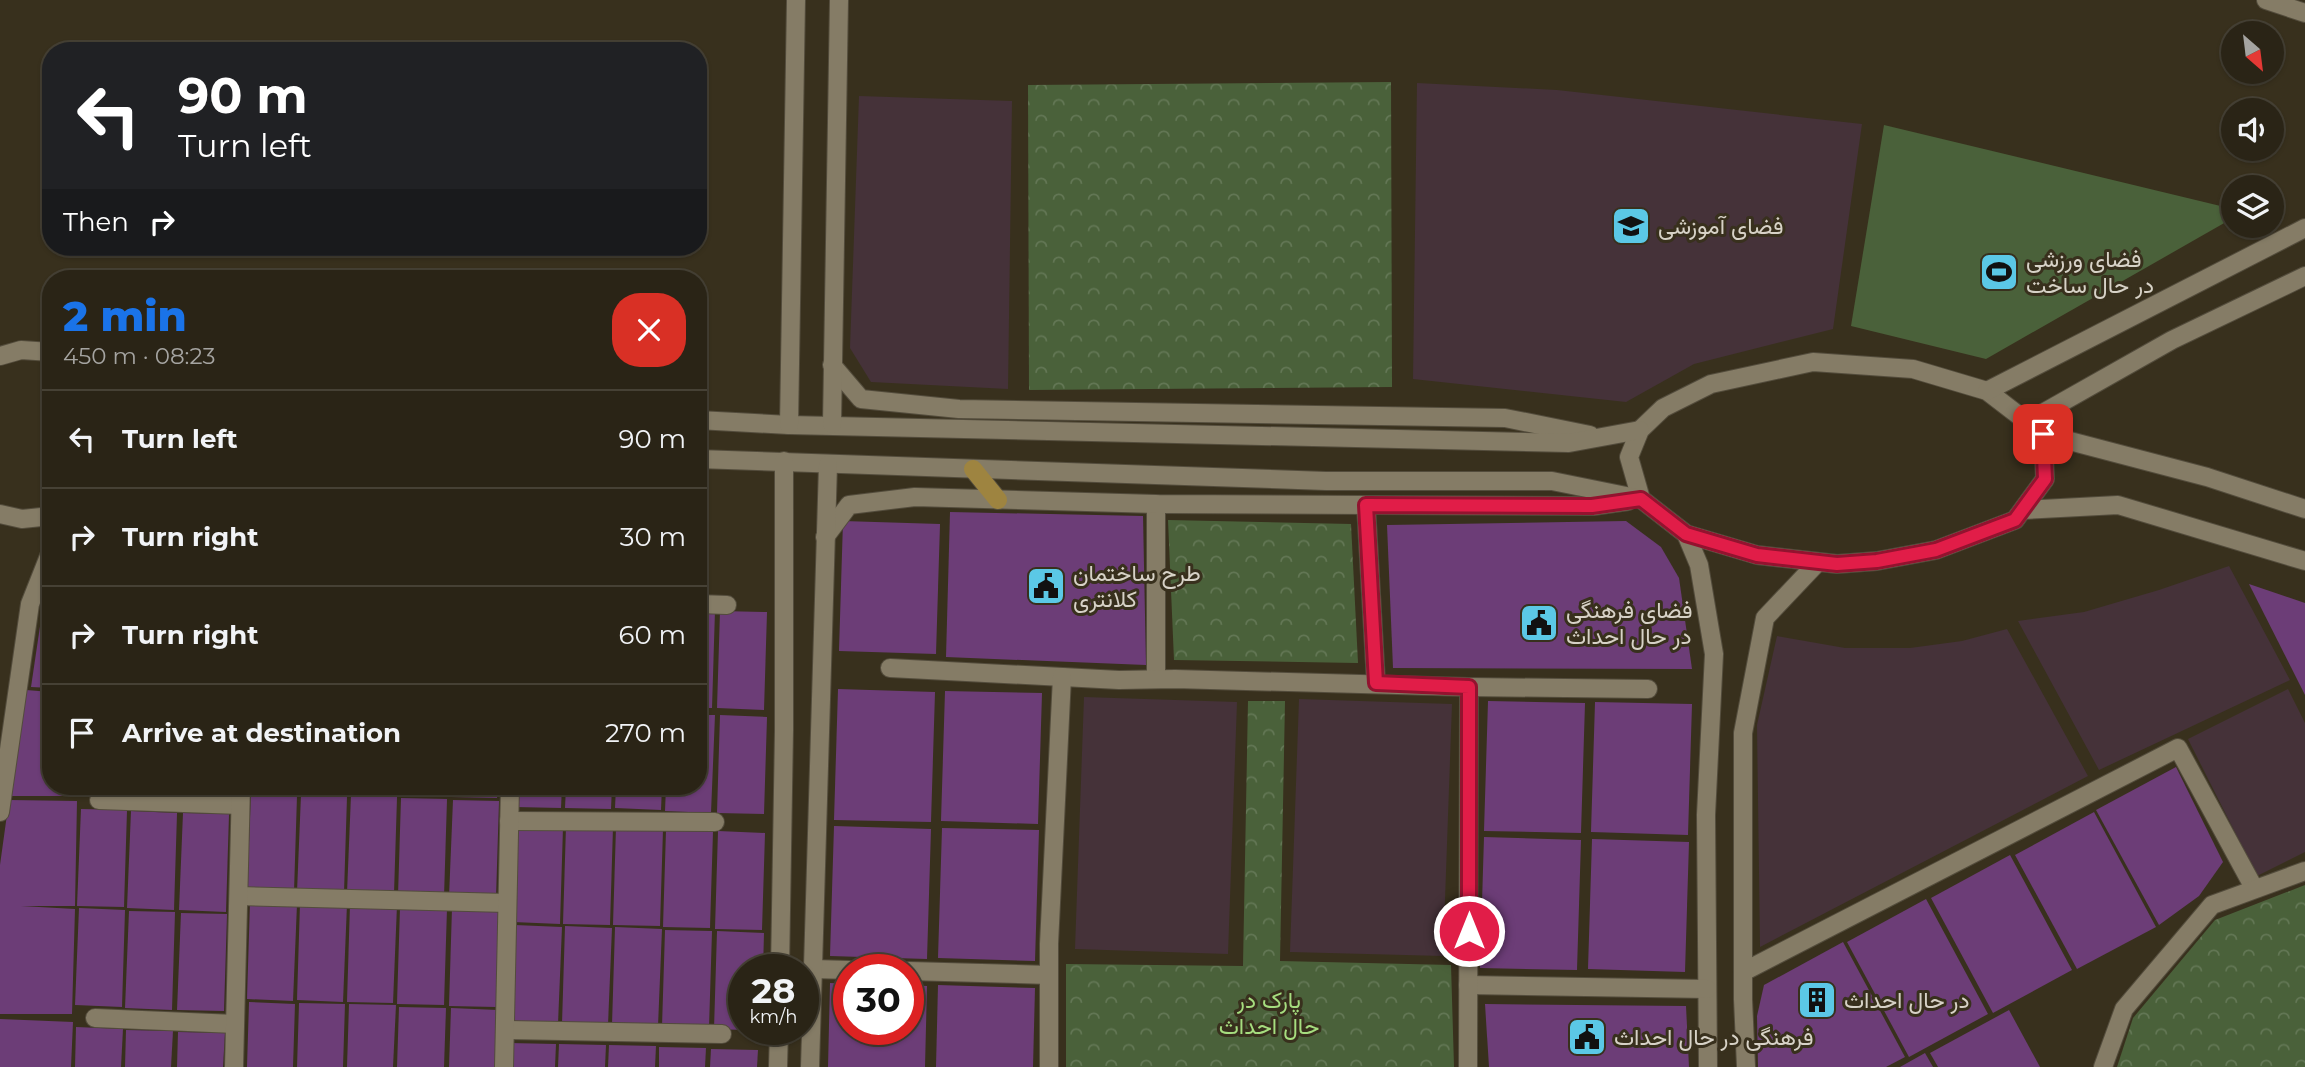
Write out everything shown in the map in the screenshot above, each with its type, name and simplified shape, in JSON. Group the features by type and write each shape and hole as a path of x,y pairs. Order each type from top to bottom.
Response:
{"main road":[{"path":"973,469 998,499"}],"street":[{"path":"789,425 796,0"},
{"path":"832,424 839,0"},
{"path":"2266,0 2305,13"},
{"path":"1987,391 2305,228"},
{"path":"2027,422 2172,340 2305,276"},
{"path":"0,356 21,350 42,351"},
{"path":"1641,499 1629,457 1640,430 1663,408 1711,384 1813,362 1913,369 1987,391 2043,434 2207,477 2305,509"},
{"path":"832,365 861,399 959,409 1505,418 1604,438"},
{"path":"707,420 789,425 1569,443 1640,430"},
{"path":"707,459 1326,481 1552,481 1641,499 1686,534 1757,555 1837,564 1877,561 1936,550 2015,520 2045,479 2043,434"},
{"path":"780,954 784,461"},
{"path":"813,954 828,465"},
{"path":"825,537 849,505 915,497 1156,504 1592,506 1641,499"},
{"path":"1156,504 1156,679"},
{"path":"1366,505 1376,683"},
{"path":"2023,510 2118,505 2305,561"},
{"path":"0,514 22,519 42,517"},
{"path":"1686,534 1699,565 1714,654 1706,815 1707,1067"},
{"path":"2273,552 2305,572"},
{"path":"1746,1067 1743,972 1743,733 1765,618 1818,562"},
{"path":"0,812 30,604 42,574"},
{"path":"707,604 727,605"},
{"path":"890,668 1119,680 1648,689"},
{"path":"1049,1067 1049,975 1062,677"},
{"path":"1468,1067 1469,687"},
{"path":"1743,972 2178,748 2254,888"},
{"path":"234,1067 240,795"},
{"path":"504,1067 510,795"},
{"path":"99,800 240,805"},
{"path":"509,821 715,822"},
{"path":"2103,1067 2124,1009 2212,905 2305,871"},
{"path":"239,896 507,902"},
{"path":"924,971 1049,975"},
{"path":"1468,985 1707,989"},
{"path":"95,1018 235,1024"},
{"path":"506,1030 722,1034"},
{"path":"778,1067 779,1045"},
{"path":"810,1067 811,1045"}],"shaded area":[{"name":"فضای آموزشی","path":"1417,83 1557,90 1862,124 1833,329 1694,364 1626,402 1413,379"},
{"path":"859,96 1012,101 1008,389 871,382 850,348"},
{"path":"2229,566 2290,680 2099,770 2018,621 2084,612"},
{"path":"2007,629 2088,776 1760,947 1757,725 1777,636 1845,648 1910,648 1962,641"},
{"path":"2288,689 2305,723 2305,852 2257,876 2188,739"},
{"path":"1084,697 1237,702 1228,954 1075,949"},
{"path":"1299,699 1452,704 1443,956 1290,952"}],"green space":[{"path":"1391,82 1392,387 1029,390 1028,85"},
{"name":"فضای ورزشی در حال ساخت","path":"1884,125 2221,206 2221,225 1986,359 1851,326"},
{"path":"1168,520 1351,524 1358,663 1174,660"},
{"name":"پارک در حال احداث","path":"1248,701 1285,701 1280,961 1451,965 1454,1067 1066,1067 1066,964 1243,966"},
{"path":"2305,885 2305,1067 2117,1067 2133,1018 2215,920"}],"building":[{"name":"طرح ساختمان کلانتری","path":"950,512 1143,516 1146,665 946,657"},
{"path":"843,521 940,524 936,654 839,651"},
{"name":"فضای فرهنگی در حال احداث","path":"1626,521 1661,547 1679,578 1692,669 1393,668 1387,525"},
{"path":"2249,584 2305,603 2305,695"},
{"path":"707,610 715,610 712,708 707,708"},
{"path":"720,611 767,612 764,710 717,708"},
{"path":"42,613 42,688 31,687"},
{"path":"838,689 935,692 931,822 834,820"},
{"path":"26,690 42,691 42,795 81,796 9,796"},
{"path":"945,691 1042,693 1038,824 941,821"},
{"path":"1488,701 1585,703 1581,833 1484,831"},
{"path":"1595,702 1692,704 1688,835 1591,832"},
{"path":"707,715 715,715 711,813 665,811 666,795 707,795"},
{"path":"720,715 767,717 764,814 717,813"},
{"path":"2176,767 2223,862 2199,896 2159,925 2096,810"},
{"path":"185,795 231,795 231,797"},
{"path":"251,795 297,795 294,892 247,891"},
{"path":"301,795 347,796 344,893 297,892"},
{"path":"351,795 397,797 394,894 347,893"},
{"path":"399,795 445,795 445,797"},
{"path":"451,795 497,795 497,798"},
{"path":"515,795 562,795 561,808 515,807"},
{"path":"566,795 612,795 611,809 565,808"},
{"path":"616,795 662,795 661,810 615,808"},
{"path":"401,798 447,799 444,897 398,896"},
{"path":"9,800 77,801 75,906 21,906 75,909 72,1014 0,1014 0,865"},
{"path":"453,800 499,801 496,898 449,897"},
{"path":"81,809 127,810 124,907 77,906"},
{"path":"131,811 177,813 174,910 127,908"},
{"path":"2094,812 2156,927 2077,969 2015,855"},
{"path":"183,813 229,814 226,912 179,910"},
{"path":"516,825 563,827 560,924 513,922"},
{"path":"566,826 613,827 610,925 563,924"},
{"path":"834,826 931,829 927,959 924,959 924,954 830,956"},
{"path":"616,827 663,829 660,926 613,925"},
{"path":"942,828 1039,830 1035,961 938,958"},
{"path":"666,830 713,831 710,928 663,927"},
{"path":"718,831 765,833 762,930 715,929"},
{"path":"1484,837 1581,840 1577,970 1480,968"},
{"path":"1592,839 1689,842 1685,972 1588,969"},
{"name":"در حال احداث","path":"2010,855 2072,970 1993,1013 1931,898"},
{"name":"در حال احداث","path":"1926,899 1988,1014 1909,1057 1847,942"},
{"path":"250,902 297,904 293,1001 247,999"},
{"path":"300,903 347,904 343,1002 297,1000"},
{"path":"350,904 397,905 393,1003 347,1002"},
{"path":"400,907 447,908 444,1005 397,1004"},
{"path":"79,908 125,910 122,1007 75,1005"},
{"path":"452,908 499,910 496,1007 449,1006"},
{"path":"129,911 175,912 172,1010 125,1008"},
{"path":"181,913 227,914 224,1011 177,1010"},
{"path":"515,925 562,927 558,1024 512,1023"},
{"path":"565,926 612,928 608,1025 562,1024"},
{"path":"615,927 662,929 658,1026 612,1025"},
{"path":"665,930 712,931 709,1028 662,1027"},
{"path":"717,931 764,933 763,954 728,954 728,1029 714,1029"},
{"name":"در حال احداث","path":"1843,942 1905,1057 1886,1067 1758,1067 1757,1016 1764,985"},
{"path":"830,983 833,983 833,1045 924,1045 924,986 927,986 925,1067 828,1067"},
{"path":"938,985 1035,988 1033,1067 936,1067"},
{"path":"249,1002 295,1004 293,1067 247,1067"},
{"path":"299,1003 345,1004 343,1067 297,1067"},
{"path":"349,1004 396,1005 393,1067 347,1067"},
{"name":"فرهنگی در حال احداث","path":"1485,1004 1686,1006 1689,1067 1489,1067"},
{"path":"399,1007 446,1008 444,1067 397,1067"},
{"path":"451,1008 498,1010 496,1067 449,1067"},
{"name":"در حال احداث","path":"2009,1010 2040,1067 1938,1067 1930,1053"},
{"path":"0,1019 73,1022 71,1067 0,1067"},
{"path":"76,1027 123,1029 121,1067 75,1067"},
{"path":"126,1030 173,1031 171,1067 125,1067"},
{"path":"178,1032 225,1033 223,1067 177,1067"},
{"path":"509,1043 556,1044 555,1067 508,1067"},
{"path":"559,1044 606,1045 605,1067 558,1067"},
{"path":"609,1045 656,1046 655,1067 608,1067"},
{"path":"659,1047 706,1048 705,1067 659,1067"},
{"path":"711,1049 758,1050 757,1067 710,1067"},
{"name":"در حال احداث","path":"1925,1053 1933,1067 1900,1067"}],"place":[{"name":"فضای آموزشی","path":"1631,226"},
{"name":"فضای ورزشی در حال ساخت","path":"1999,272"},
{"name":"طرح ساختمان کلانتری","path":"1046,586"},
{"name":"فضای فرهنگی در حال احداث","path":"1539,623"},
{"name":"در حال احداث","path":"1817,1000"},
{"name":"فرهنگی در حال احداث","path":"1587,1037"}],"route":[{"path":"1469,931 1469,687 1376,683 1366,505 1592,506 1641,499 1686,534 1757,555 1837,564 1877,561 1936,550 2015,520 2045,479 2043,434"}]}
